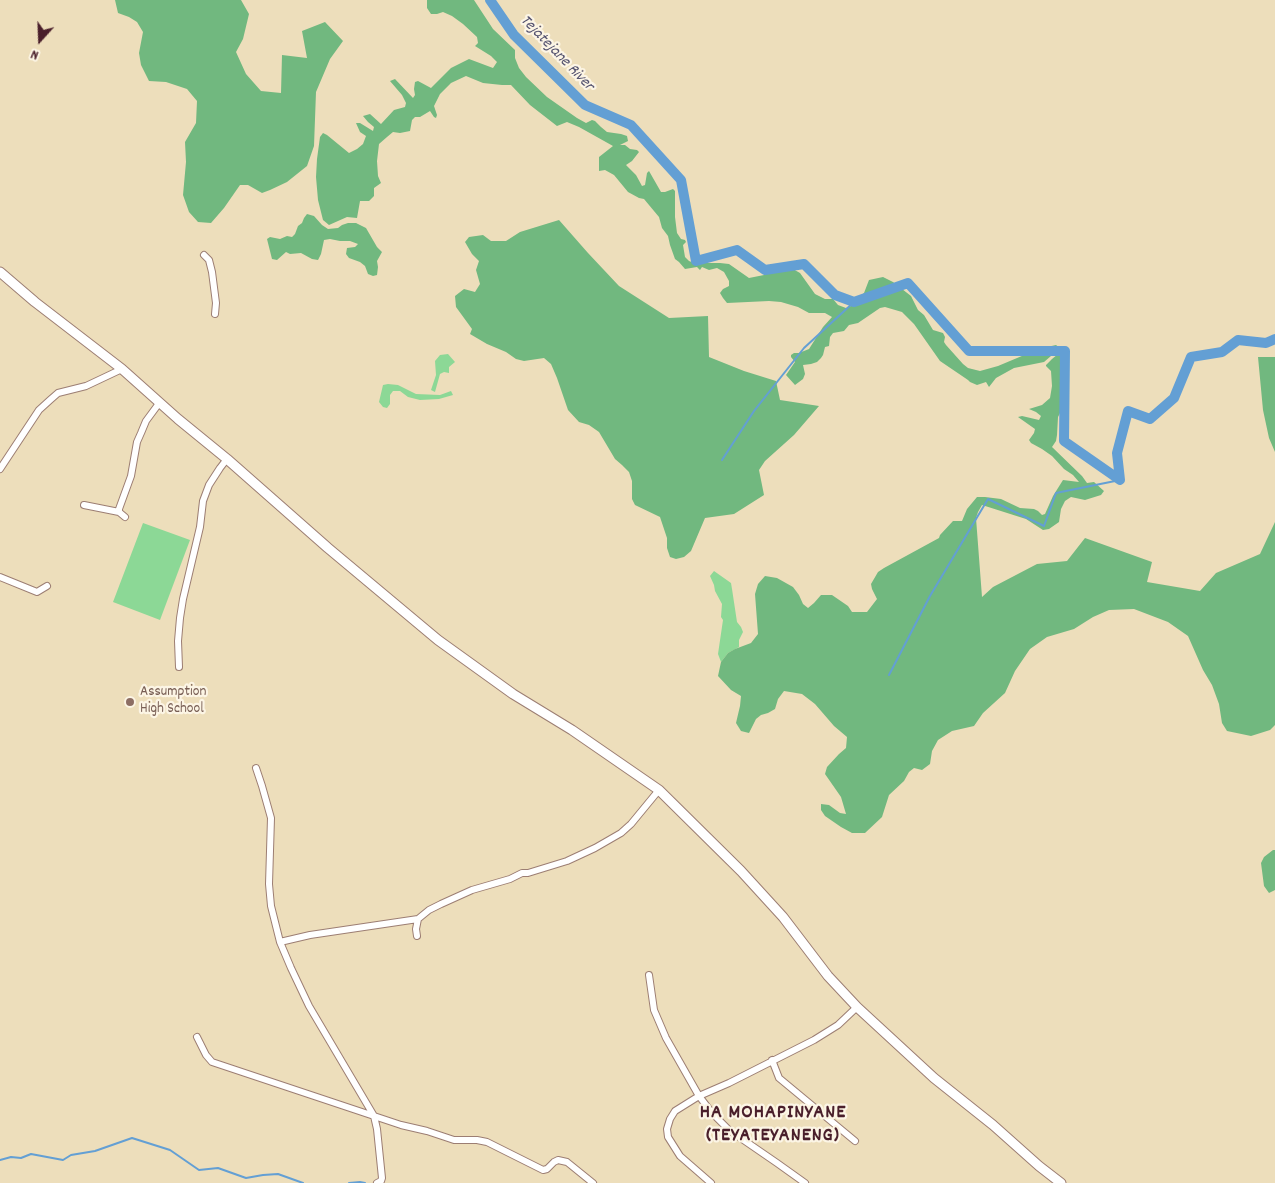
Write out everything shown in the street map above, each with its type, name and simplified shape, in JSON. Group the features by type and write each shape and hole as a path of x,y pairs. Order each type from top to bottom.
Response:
{"main road":[{"path":"0,272 122,369 328,548 438,640 513,694 572,730 659,790 783,917 828,976 857,1007 934,1078 1061,1183"}],"street":[{"path":"204,255 209,260 212,272 216,303 215,314"},
{"path":"0,469 39,410 54,396 58,393 86,386 122,369"},
{"path":"119,512 130,476 137,442 146,421 160,402"},
{"path":"179,667 178,641 180,618 200,527 203,501 209,485 227,459"},
{"path":"84,505 119,512 125,517"},
{"path":"0,576 37,592 48,586"},
{"path":"256,768 271,818 269,884 271,906 280,942 309,1006 374,1116 382,1178 381,1181 376,1183"},
{"path":"280,942 319,933 418,919 429,910 472,890 510,879 522,873 528,873 567,861 621,834 659,790"},
{"path":"417,936 418,919"},
{"path":"649,975 654,1010 666,1038 699,1096 729,1130 805,1183"},
{"path":"710,1183 680,1156 668,1137 667,1129 675,1111 699,1096 814,1040 838,1025 857,1007"},
{"path":"197,1037 206,1056 212,1062 374,1116 454,1140 487,1142 543,1170 547,1170 558,1160 567,1162 593,1183"},
{"path":"772,1060 779,1078 855,1141"}],"green space":[{"path":"115,0 241,0 249,14 243,39 236,52 246,74 261,91 281,93 282,55 307,58 302,31 325,22 343,41 330,59 316,92 314,146 307,166 287,182 262,193 248,185 240,185 211,223 198,222 189,212 183,195 186,162 185,142 196,123 197,101 187,89 166,82 149,81 141,65 139,53 143,32 137,22 118,13"},
{"path":"427,0 474,0 493,29 515,50 515,58 519,68 547,97 586,123 592,120 607,132 627,136 628,141 620,145 625,145 639,152 626,165 636,175 642,186 645,185 649,171 661,192 673,189 675,191 677,233 686,242 683,245 685,257 689,261 694,263 729,264 749,278 764,275 765,271 771,267 784,264 800,273 815,294 825,299 833,299 838,305 846,308 856,304 858,298 864,293 869,280 883,277 911,296 918,310 924,315 933,330 943,333 945,337 944,342 963,364 968,368 980,371 1047,347 1056,345 1061,349 1062,346 1069,350 1067,390 1062,401 1063,407 1058,417 1056,441 1052,447 1087,483 1094,482 1104,491 1101,495 1085,500 1071,497 1065,501 1061,509 1059,522 1049,529 1043,530 1026,519 982,505 976,518 982,597 993,587 1037,564 1067,561 1085,538 1152,562 1147,582 1200,591 1216,573 1260,554 1275,522 1275,725 1270,730 1251,736 1227,731 1222,723 1219,704 1212,685 1188,636 1168,622 1134,609 1109,610 1074,629 1047,637 1030,649 1015,671 1005,693 983,713 974,726 952,731 938,740 932,751 930,764 922,770 914,768 909,772 904,781 889,795 882,817 865,833 852,833 825,816 821,810 821,804 829,805 840,813 846,814 841,797 825,774 827,767 846,748 847,737 834,726 815,704 802,694 784,691 778,699 775,709 756,719 749,733 741,731 736,723 741,696 731,690 718,676 721,662 728,653 751,643 758,634 755,594 758,584 765,576 777,578 793,587 803,604 808,608 821,595 832,595 848,606 852,612 867,612 877,599 871,584 878,572 939,538 953,521 962,521 967,509 977,497 1001,499 1020,508 1034,509 1042,515 1045,514 1063,480 1079,482 1052,456 1031,443 1029,440 1035,429 1018,417 1022,416 1039,420 1041,416 1029,409 1042,405 1050,398 1052,386 1051,371 1046,365 1058,354 1051,356 1044,362 1014,368 996,378 989,387 986,382 977,385 940,361 914,324 902,312 885,307 880,308 858,323 849,325 844,331 833,333 830,337 829,346 825,347 821,358 817,362 803,365 805,374 803,379 795,385 786,375 795,362 791,355 809,349 832,317 825,313 809,313 798,307 781,302 727,303 720,293 729,286 729,281 724,272 717,268 709,270 702,267 700,270 697,267 685,269 675,259 668,236 662,228 659,217 644,199 628,192 614,175 605,170 599,171 599,157 613,146 567,122 557,126 530,105 511,85 483,83 466,76 451,83 440,94 434,106 436,118 430,111 420,117 415,117 412,120 410,131 393,132 379,144 377,161 378,176 381,183 374,188 374,196 369,201 360,201 357,218 347,217 329,225 323,220 318,200 316,177 320,137 323,133 349,153 363,144 366,136 360,132 356,123 360,123 373,131 374,127 363,116 370,114 381,124 394,110 405,107 406,103 402,95 390,81 395,79 413,98 415,95 415,82 418,81 431,88 451,68 469,59 493,68 497,62 475,46 478,43 477,37 452,16 443,12 431,14 427,8"},
{"path":"307,214 314,216 328,229 338,228 348,223 356,223 366,228 382,252 377,261 377,275 368,274 365,266 349,258 346,254 347,248 355,247 358,244 350,241 324,240 318,260 301,253 290,254 286,252 277,260 272,259 267,239 270,237 280,239 287,236 292,237"},
{"path":"559,220 619,286 669,318 708,316 709,357 776,381 780,400 819,406 794,435 765,461 759,470 764,495 734,514 705,518 691,551 684,557 676,559 670,557 667,548 667,538 660,517 635,505 632,499 632,481 629,472 615,459 599,432 589,425 579,422 568,410 551,364 544,358 524,361 516,359 470,334 472,329 456,307 455,296 464,289 475,292 480,284 476,270 479,261 465,242 469,237 483,235 491,241 506,241 520,232"},
{"path":"448,354 455,362 449,367 449,373 444,372 440,374 435,392 431,390 436,375 435,361 440,355"},
{"path":"1258,357 1275,357 1275,452 1269,438 1263,410"},
{"path":"383,385 398,385 416,394 440,395 451,391 453,395 439,399 420,400 408,397 400,391 393,391 387,408 383,407 379,402"},
{"path":"143,523 190,540 160,620 113,602"},
{"path":"714,571 731,583 737,622 743,632 739,640 739,647 728,653 721,662 718,654 723,620 721,617 722,604 710,576"},
{"path":"1275,850 1275,890 1269,893 1264,886 1261,863 1264,857"}],"waterway":[{"name":"Tejatejane River","path":"490,0 514,35 585,105 631,125 681,180 696,261 737,250 765,270 804,264 835,295 854,302 908,283 969,351 1065,351 1064,441 1120,480 1117,453 1128,411 1150,419 1174,398 1191,357 1222,352 1238,340 1266,343 1275,339"},
{"path":"722,460 754,411 804,348 854,302"},
{"path":"889,675 930,596 988,499 1044,526 1056,493 1120,480"},
{"path":"0,1160 11,1157 21,1158 31,1154 63,1160 71,1155 95,1151 132,1138 170,1150 199,1170 218,1168 246,1178 278,1174 303,1183"},
{"path":"349,1183 365,1183"}],"place":[{"name":"Assumption High School","path":"130,702"}],"district":[{"name":"HA MOHAPINYANE (TEYATEYANENG)","path":"773,1126"}]}
